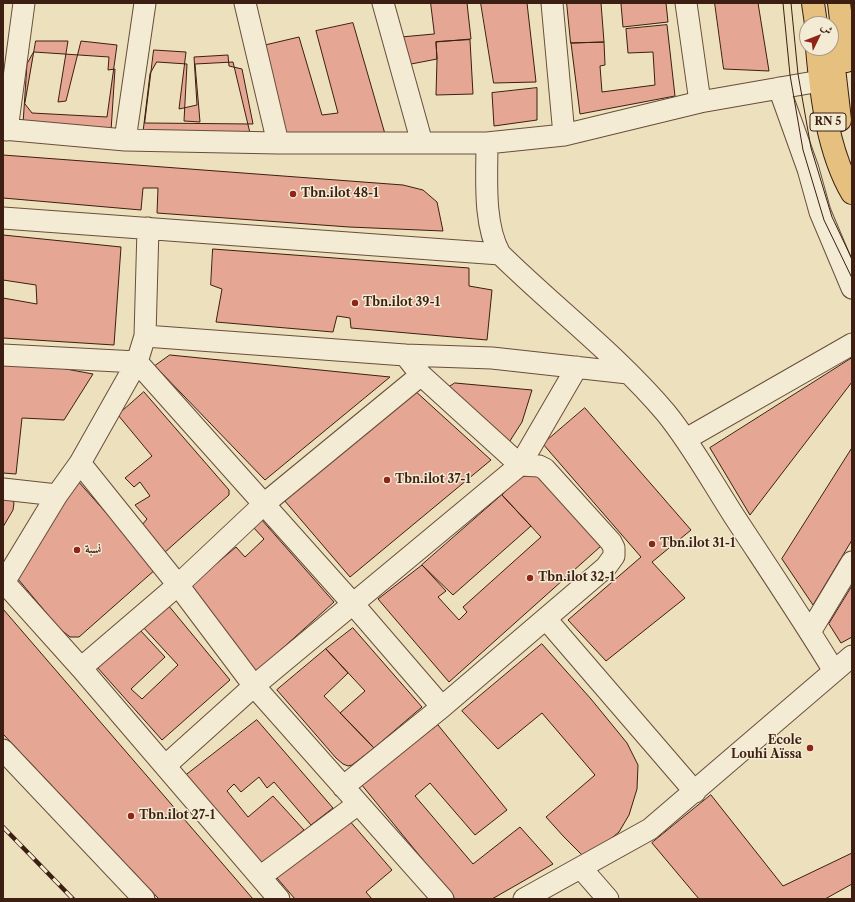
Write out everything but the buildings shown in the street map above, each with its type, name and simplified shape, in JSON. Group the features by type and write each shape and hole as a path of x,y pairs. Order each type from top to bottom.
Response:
{"main road":[{"path":"813,3 815,16"},
{"path":"827,3 828,16"},
{"name":"RN 5","path":"839,3 852,104"},
{"name":"RN 5","path":"818,56 820,81 834,150 841,172 852,193"},
{"name":"RN 5","path":"833,56 842,135 847,166 852,183"}],"street":[{"path":"24,3 5,130 125,140 278,143 487,143 564,135 700,102 820,81"},
{"path":"125,140 145,3"},
{"path":"245,3 278,143"},
{"path":"382,3 422,143"},
{"path":"552,3 564,135"},
{"path":"686,3 700,102"},
{"path":"779,88 808,169 820,212 852,288"},
{"path":"487,143 490,222 495,246 500,254 628,373 665,413 686,439 834,671"},
{"path":"3,218 500,254"},
{"path":"148,228 144,336 137,362 80,463 57,495 3,582 82,668 279,899"},
{"path":"144,336 406,355 492,358 628,373"},
{"path":"686,439 852,344"},
{"path":"3,355 137,362 442,706"},
{"path":"343,787 546,619 606,567 614,556 614,548 611,542 545,469 539,466 520,465 420,375 406,355"},
{"path":"165,766 254,686 354,605 520,465 577,367"},
{"path":"82,668 178,585 264,504 420,375"},
{"path":"80,463 178,585 254,686 443,899"},
{"path":"3,489 57,495"},
{"path":"810,632 852,562"},
{"path":"546,619 695,792"},
{"path":"524,899 650,829 852,656"},
{"path":"3,750 144,899"},
{"path":"260,877 358,804"},
{"path":"581,868 608,899"}],"tram line":[{"path":"783,3 790,75 803,150 824,220 852,278"},
{"path":"791,3 798,74 811,148 832,217 852,259"}],"railway":[{"path":"3,827 73,899"}],"place":[{"name":"Tbn.ilot 48-1","path":"293,194"},
{"name":"Tbn.ilot 39-1","path":"355,303"},
{"name":"Tbn.ilot 37-1","path":"387,480"},
{"name":"Tbn.ilot 31-1","path":"652,544"},
{"name":"نسبة","path":"77,550"},
{"name":"Tbn.ilot 32-1","path":"530,578"},
{"name":"Ecole Louhi Aïssa","path":"810,748"},
{"name":"Tbn.ilot 27-1","path":"131,816"}]}
